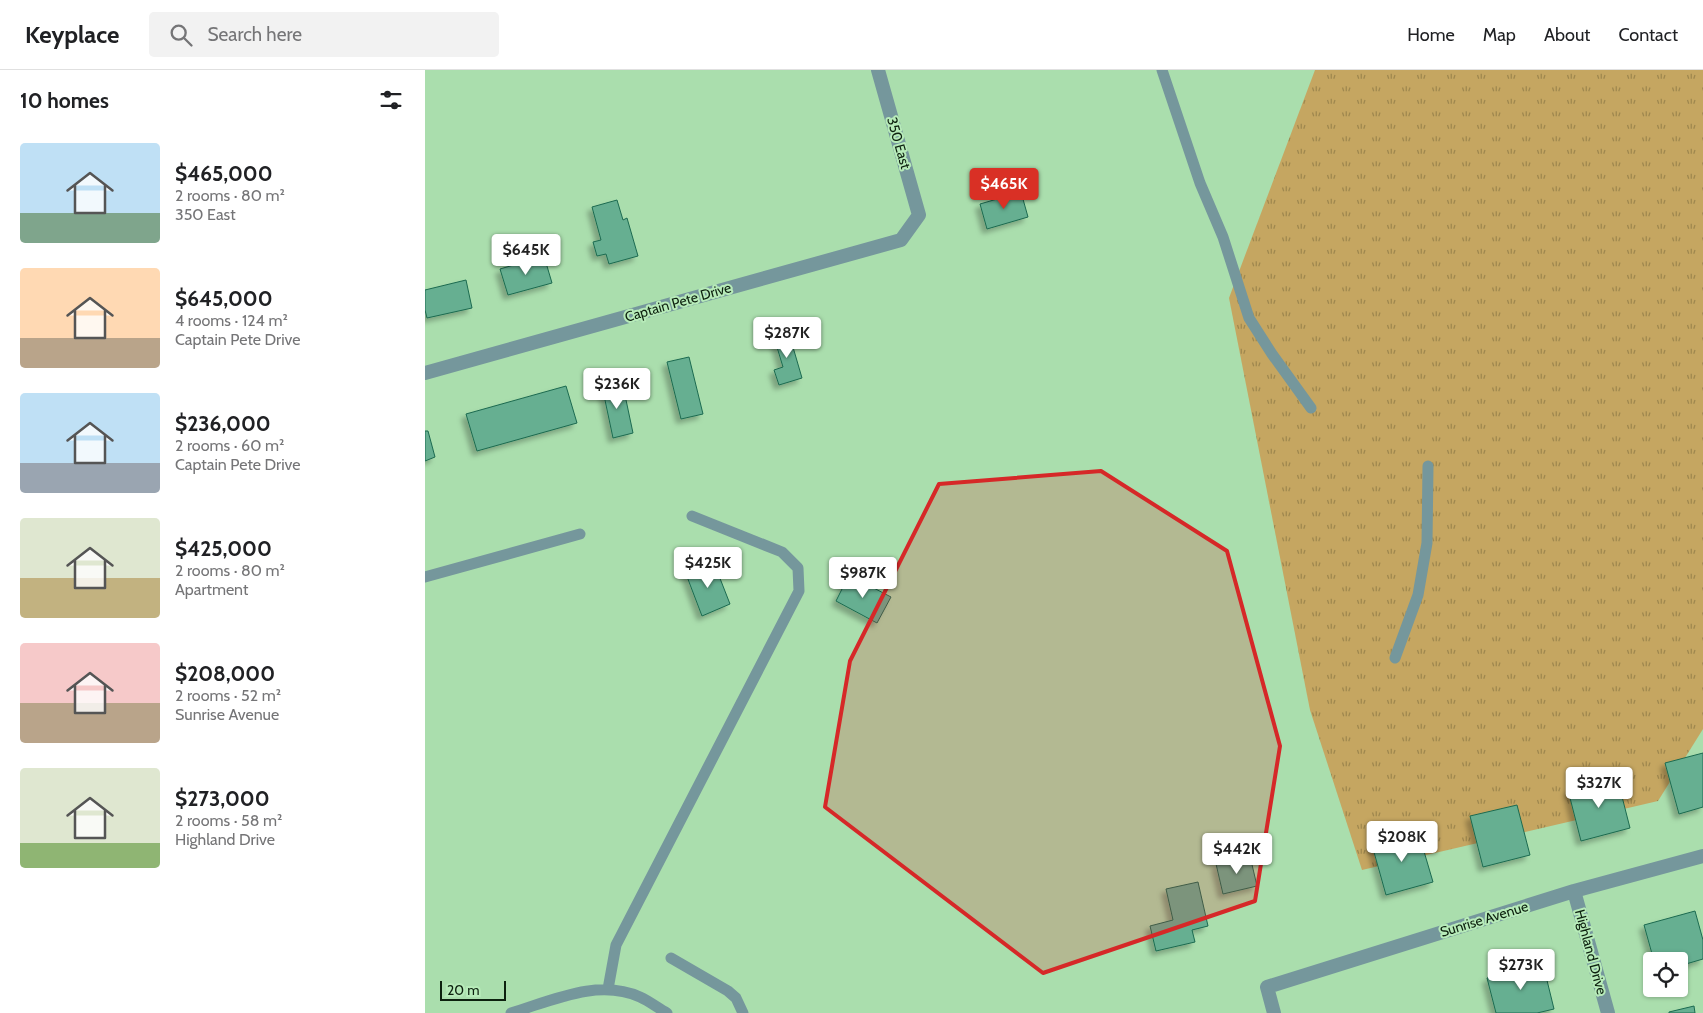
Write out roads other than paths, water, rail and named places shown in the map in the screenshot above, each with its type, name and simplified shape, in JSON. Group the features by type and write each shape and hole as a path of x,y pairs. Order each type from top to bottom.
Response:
{"street":[{"name":"350 East","path":"878,70 919,215"},
{"name":"Captain Pete Drive","path":"425,373 901,240 919,215"},
{"name":"Sunrise Avenue","path":"1274,1013 1267,987 1574,892 1703,856"},
{"name":"Highland Drive","path":"1574,892 1608,1013"}],"lane":[{"path":"1162,70 1200,183 1223,237 1249,318 1311,408"},
{"path":"1395,658 1420,586 1427,544 1428,466"},
{"path":"608,989 616,945 799,592 798,568 782,552 692,516"},
{"path":"425,576 580,534"},
{"path":"671,958 728,991 736,998 743,1013"},
{"path":"511,1013 586,991 608,989 639,996 667,1013"}]}
